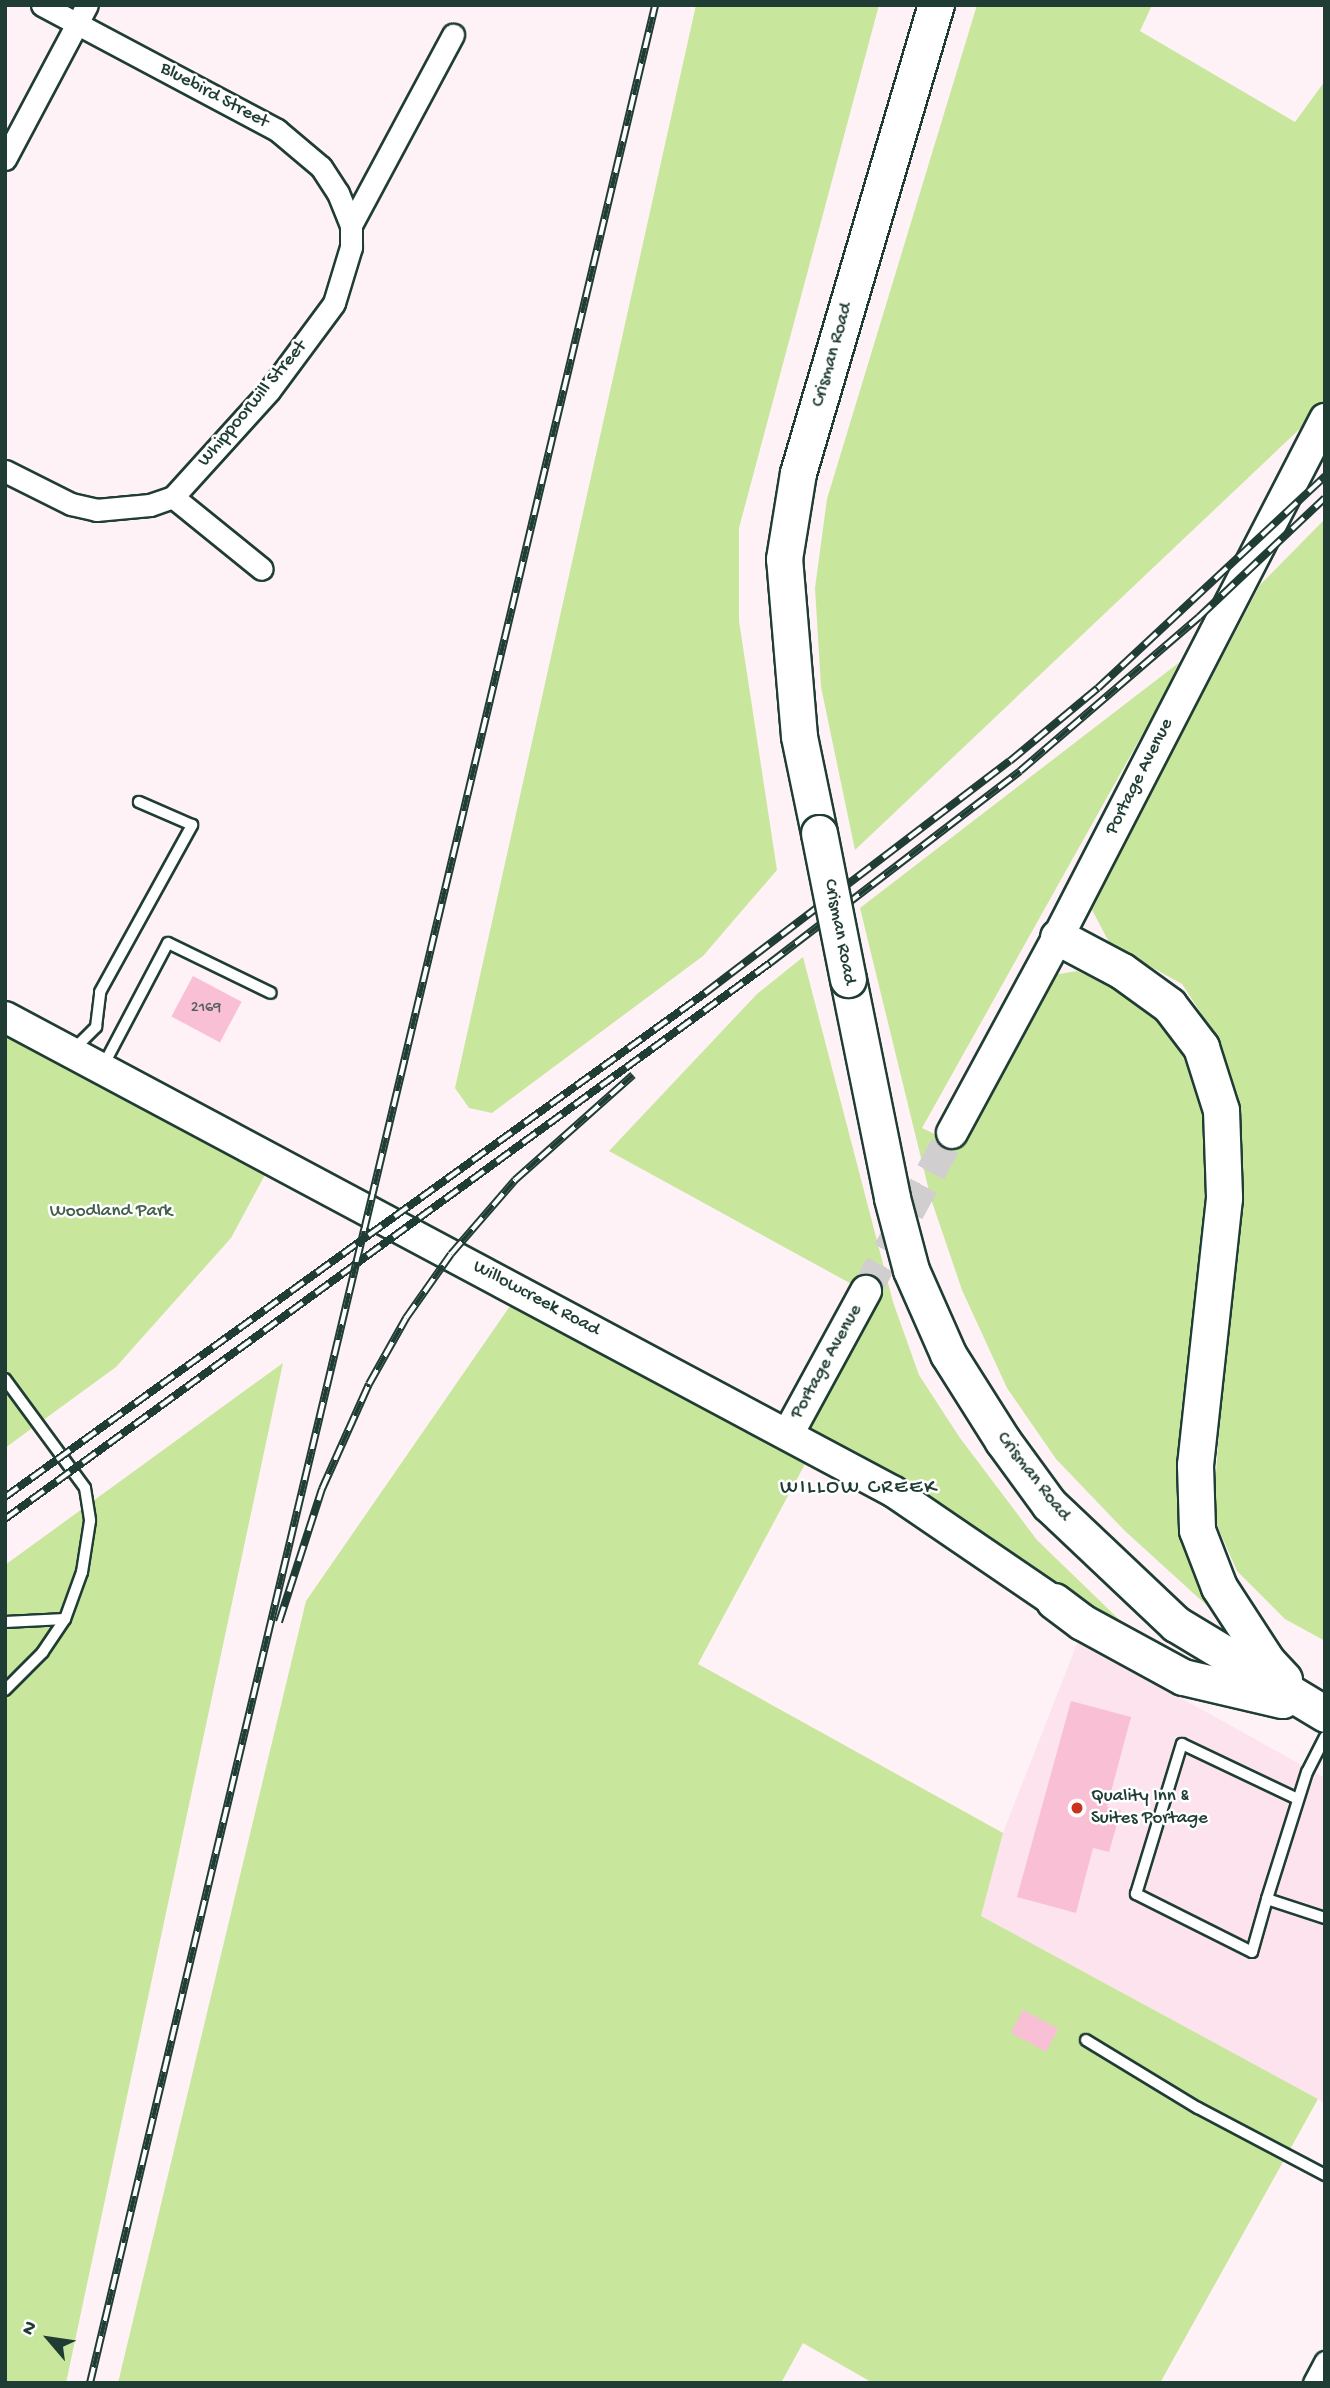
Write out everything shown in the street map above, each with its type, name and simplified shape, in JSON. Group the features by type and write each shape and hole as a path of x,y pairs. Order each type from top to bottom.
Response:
{"main road":[{"name":"Crisman Road","path":"936,5 798,473 784,559 799,736 891,1198 911,1270 955,1365 1049,1504 1112,1568 1176,1624 1320,1719"},
{"path":"1058,937 1122,971 1169,1005 1201,1047 1221,1110 1224,1198 1195,1465 1197,1530 1219,1587 1267,1661 1320,1719"},
{"path":"1054,1601 1082,1622 1183,1677 1320,1719"}],"street":[{"name":"Bluebird Street","path":"42,5 82,14 285,136 321,167 338,193 351,225"},
{"path":"5,159 82,14"},
{"name":"Whippoorwill Street","path":"173,497 269,391 334,303 348,260 351,225 453,35"},
{"name":"Portage Avenue","path":"952,1133 1058,937 1325,419"},
{"path":"5,471 71,504 96,510 150,505 173,497 262,569"},
{"name":"Willowcreek Road","path":"5,1017 788,1434 944,1522 1054,1601"},
{"name":"Portage Avenue","path":"788,1434 866,1291"},
{"path":"1314,2383 1325,2362"}],"lane":[{"path":"71,1052 96,1027 100,992 192,825 139,802"},
{"path":"102,1068 168,943 271,993"},
{"path":"5,1379 86,1488 90,1521 82,1572 65,1619 43,1652 5,1690"},
{"path":"5,1622 65,1619"},
{"path":"1298,1799 1182,1744 1136,1894 1252,1952 1298,1799 1320,1719"},
{"path":"1267,1899 1325,1918"},
{"path":"1086,2040 1198,2108 1325,2175"}],"shaded area":[{"path":"1078,1641 1325,1778 1325,2103 981,1916 1003,1833"}],"green space":[{"path":"696,5 879,5 739,528 739,621 777,870 703,956 492,1113 469,1108 455,1088"},
{"path":"977,5 1152,5 1140,31 1295,122 1325,81 1325,405 855,850 821,687 815,588 827,499"},
{"path":"1325,519 1325,1641 1285,1619 1237,1571 1213,1516 1240,1138 1218,1039 1182,984 1110,944 1091,908 1260,585"},
{"path":"1185,658 922,1128 957,1145 1053,975 1077,971 1126,994 1171,1032 1200,1093 1208,1168 1178,1462 1182,1534 1214,1612 1125,1531 1056,1459 1007,1388 962,1290 931,1199 860,908"},
{"path":"803,957 893,1302 919,1375 960,1438 1037,1540 1131,1631 925,1494 808,1431 877,1298 609,1151 757,994"},
{"name":"Woodland Park","path":"5,1032 266,1173 231,1238 116,1367 5,1448"},
{"path":"512,1303 805,1464 698,1664 1003,1833 981,1916 1318,2099 1160,2383 873,2383 803,2343 781,2383 118,2383 306,1601"},
{"path":"283,1363 66,2383 5,2383 5,1565"}],"building":[{"path":"193,976 242,1002 220,1042 171,1017"},
{"name":"Quality Inn & Suites Portage","path":"1071,1701 1131,1717 1107,1807 1121,1810 1109,1852 1093,1848 1076,1913 1017,1897"},
{"path":"1023,2010 1058,2029 1046,2052 1011,2033"}],"tunnel":[{"path":"866,1291 952,1133"}],"railway":[{"path":"90,2383 655,5"},
{"path":"5,1497 705,993 1010,761 1098,688 1325,476"},
{"path":"5,1519 770,963 1020,771 1199,617 1325,498"},
{"path":"279,1622 322,1489 369,1384 406,1318 451,1254 515,1180 633,1075"}],"place":[{"name":"Quality Inn & Suites Portage","path":"1077,1808"}],"district":[{"name":"WILLOW CREEK","path":"859,1489"}]}
